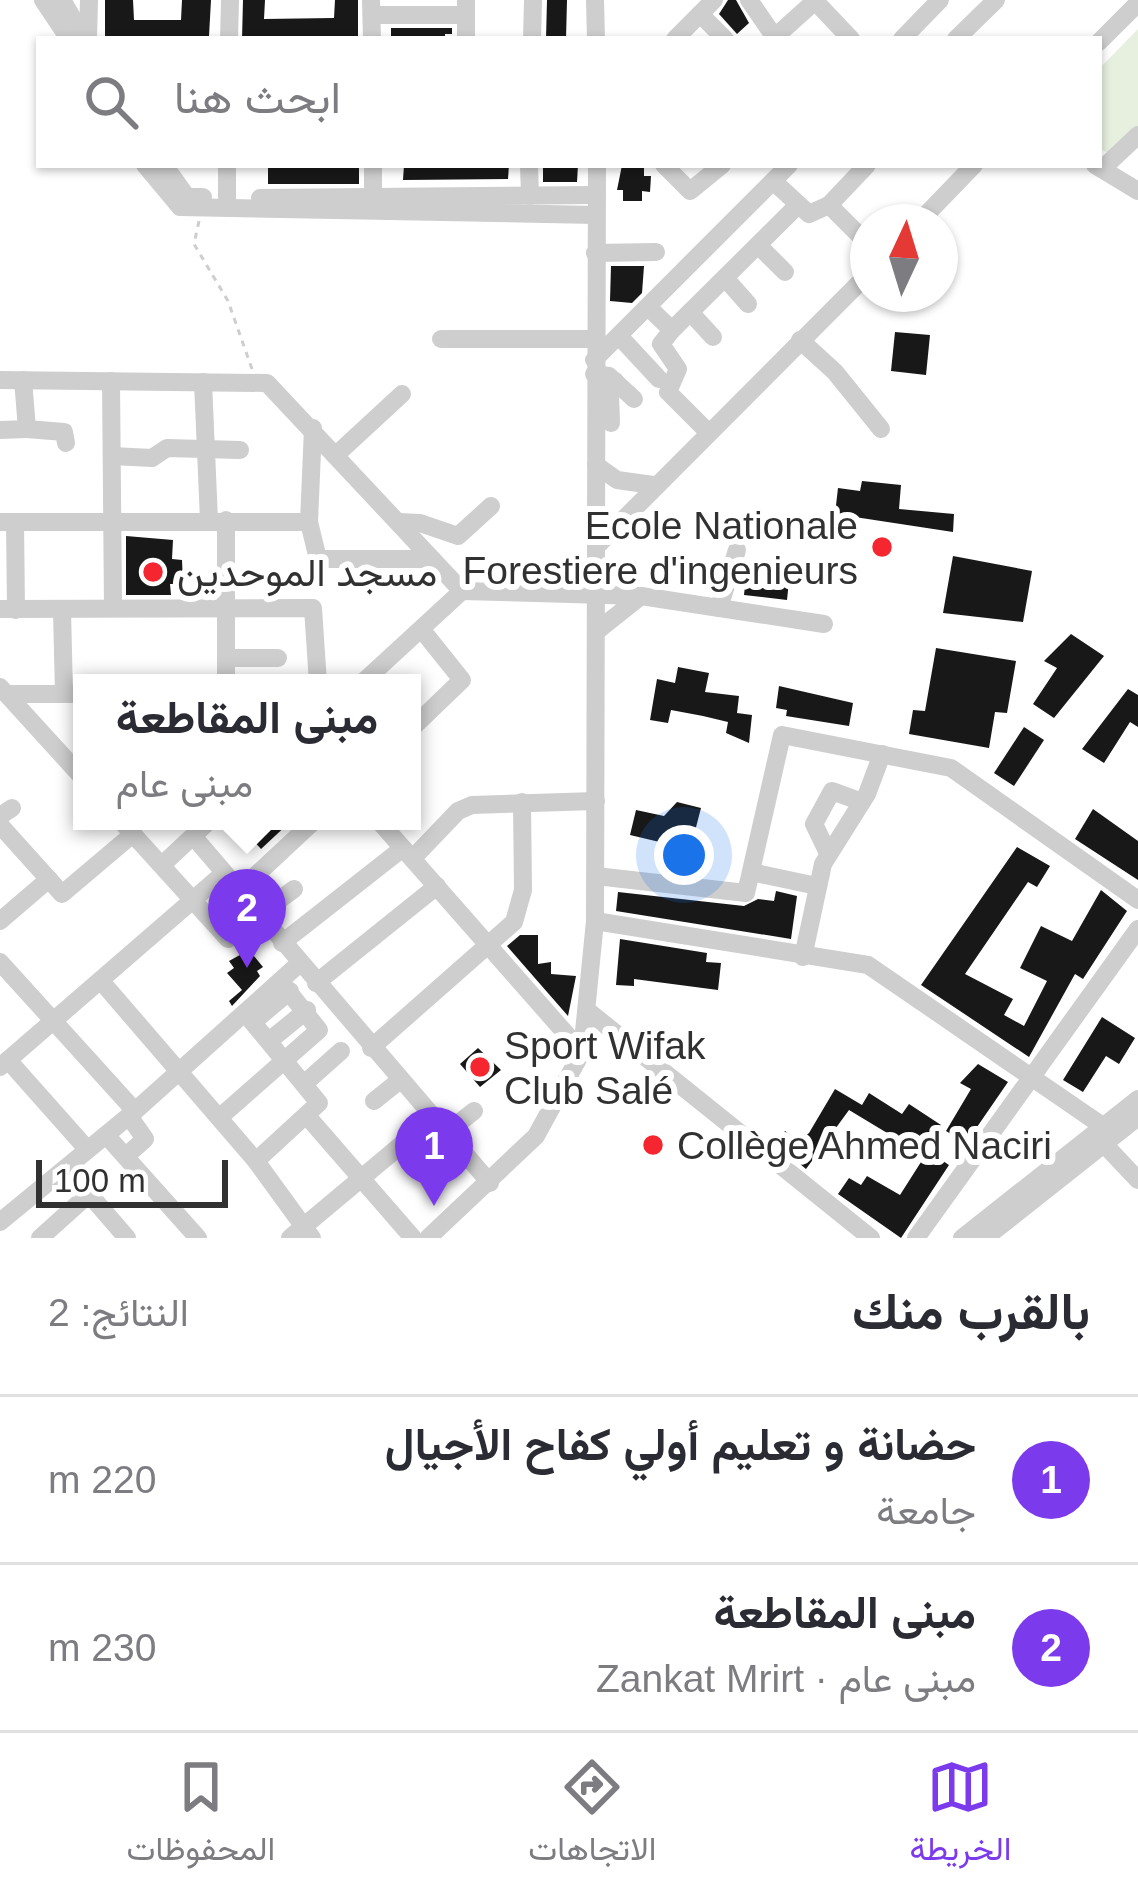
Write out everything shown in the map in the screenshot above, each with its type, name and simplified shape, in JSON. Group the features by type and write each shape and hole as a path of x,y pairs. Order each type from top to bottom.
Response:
{"street":[{"path":"44,0 67,36"},
{"path":"62,0 85,36"},
{"path":"87,36 88,0"},
{"path":"229,36 230,0"},
{"path":"532,36 533,0"},
{"path":"595,0 596,36"},
{"path":"749,0 775,36"},
{"path":"905,36 940,0"},
{"path":"959,36 996,0"},
{"path":"778,36 820,2 848,36"},
{"path":"1102,39 1138,3"},
{"path":"372,7 466,8"},
{"path":"678,36 707,7 723,36"},
{"path":"1102,165 1138,135"},
{"path":"148,168 184,202 208,210 597,195"},
{"path":"166,168 184,202"},
{"path":"227,168 227,198"},
{"path":"373,168 373,204"},
{"path":"529,168 530,196"},
{"path":"428,1238 536,1136 582,1052 596,922 598,535 593,339 597,168"},
{"path":"667,168 690,191 718,168"},
{"path":"594,367 619,336 787,168"},
{"path":"773,182 812,214 830,205 864,168"},
{"path":"936,204 970,168"},
{"path":"1101,168 1138,190"},
{"path":"184,202 227,198 596,215"},
{"path":"706,431 668,392 678,369 661,344 798,205"},
{"path":"830,205 850,226"},
{"path":"758,244 785,272"},
{"path":"596,253 656,252"},
{"path":"725,278 748,304"},
{"path":"598,535 850,291"},
{"path":"648,307 672,330"},
{"path":"690,312 713,337"},
{"path":"619,336 658,379"},
{"path":"441,339 593,339"},
{"path":"800,340 835,371 881,429"},
{"path":"594,367 634,399"},
{"path":"0,380 259,382 280,391 428,559 462,591"},
{"path":"23,380 27,430"},
{"path":"111,381 113,608"},
{"path":"203,382 206,449 226,608 226,674"},
{"path":"611,423 610,394 615,382"},
{"path":"337,454 402,394"},
{"path":"313,428 310,522 319,560 428,559"},
{"path":"0,430 64,432 66,443"},
{"path":"112,456 152,458 167,448 240,450"},
{"path":"596,465 617,480 652,485"},
{"path":"597,585 635,502"},
{"path":"398,522 420,523 458,536 491,506"},
{"path":"598,535 623,521"},
{"path":"310,522 8,522 8,610 314,608 318,674"},
{"path":"718,608 737,550"},
{"path":"372,674 462,591 597,585 824,624"},
{"path":"597,631 641,596"},
{"path":"2,690 73,694 62,610"},
{"path":"421,719 462,680 422,630"},
{"path":"226,658 278,658"},
{"path":"2,690 73,767"},
{"path":"596,876 742,893 751,872 778,737 951,768 1138,900"},
{"path":"55,747 73,746"},
{"path":"803,958 828,853 862,802 882,754"},
{"path":"828,853 814,824 826,796 832,791 862,802"},
{"path":"282,943 408,853 458,811 522,802 596,801"},
{"path":"371,1048 514,922 523,890 522,802"},
{"path":"4,816 39,856 55,886"},
{"path":"0,921 55,886 125,830"},
{"path":"129,830 228,939"},
{"path":"162,865 199,830"},
{"path":"239,891 304,830"},
{"path":"387,830 582,1052"},
{"path":"193,836 490,1183"},
{"path":"751,872 817,886"},
{"path":"87,1149 4,1064 224,873"},
{"path":"316,983 437,886"},
{"path":"259,915 294,889"},
{"path":"596,922 868,965 1035,1075 1104,1135 1138,1180"},
{"path":"916,1238 1138,928"},
{"path":"0,962 132,1113 145,1139 126,1156"},
{"path":"17,1238 1,1221 249,1018 285,986 301,963"},
{"path":"101,981 256,1161 302,1234 361,1177 439,1127 474,1112"},
{"path":"220,1117 288,1063 320,1030 285,986"},
{"path":"268,1041 307,1010"},
{"path":"588,1011 871,1238"},
{"path":"249,1018 305,1084 313,1110 413,1238"},
{"path":"305,1084 341,1051"},
{"path":"374,1101 399,1082"},
{"path":"985,1238 1104,1135 1138,1099"},
{"path":"256,1161 313,1110"},
{"path":"962,1238 1104,1135 1138,1117"},
{"path":"106,1136 198,1238"},
{"path":"40,1238 89,1194 127,1238"}],"path":[{"path":"208,210 196,226 194,244 228,301 259,382"}],"green space":[{"path":"1138,29 1138,127 1111,155 1102,150 1102,66"}],"building":[{"path":"105,0 133,0 134,20 181,20 182,0 211,0 209,36 105,36"},
{"path":"243,0 265,0 264,19 334,18 335,0 358,0 358,36 242,36"},
{"path":"547,0 567,0 566,36 546,36"},
{"path":"728,0 736,0 749,23 737,34 719,14"},
{"path":"391,28 452,28 452,34 445,36 391,36"},
{"path":"268,168 359,168 359,184 268,184"},
{"path":"404,168 509,168 508,179 403,180"},
{"path":"543,168 578,168 577,182 543,182"},
{"path":"621,168 644,168 644,176 651,176 650,192 642,191 642,201 623,201 623,190 617,190"},
{"path":"611,266 644,266 642,293 632,303 610,301"},
{"path":"895,332 930,335 926,375 891,371"},
{"path":"862,481 901,485 899,509 954,514 953,532 835,514 838,488 860,491"},
{"name":"مسجد الموحدين","path":"126,536 173,540 172,559 182,560 183,584 170,584 171,595 126,595"},
{"path":"953,556 1032,571 1023,622 943,613"},
{"path":"746,576 789,581 787,600 744,595"},
{"path":"1071,634 1104,656 1054,718 1033,704 1057,668 1044,661"},
{"path":"936,648 1016,661 1007,713 995,712 989,748 909,734 913,710 925,711"},
{"path":"678,667 709,673 705,692 739,696 737,713 752,715 749,743 726,733 728,722 703,716 671,710 668,723 650,720 657,679 675,683"},
{"path":"779,686 853,703 849,726 786,716 787,710 776,708"},
{"path":"1128,689 1138,695 1138,727 1130,722 1104,763 1082,749"},
{"path":"1024,727 1044,740 1014,786 994,773"},
{"path":"677,802 701,808 694,835 672,830 668,844 630,835 636,810 664,816"},
{"path":"1093,809 1138,841 1138,880 1075,839"},
{"path":"258,830 281,830 261,849 250,837"},
{"path":"1017,847 1050,866 1037,887 1028,882 965,974 1013,999 1004,1015 1024,1026 1047,981 1020,968 1041,926 1072,941 1101,890 1127,911 1083,979 1075,974 1029,1057 921,985"},
{"path":"776,891 797,896 791,939 616,911 618,892 744,906 758,899 774,901"},
{"path":"520,935 538,935 538,964 551,962 551,974 576,976 568,1016 507,946"},
{"path":"620,939 707,953 706,962 721,963 718,990 634,979 634,986 616,985"},
{"path":"249,950 263,967 232,1006 229,1001 242,990 227,973 234,968 229,961"},
{"path":"1102,1017 1135,1038 1119,1064 1106,1056 1083,1092 1063,1080"},
{"name":"Sport Wifak Club Salé","path":"478,1048 501,1070 480,1087 460,1064"},
{"path":"978,1064 1008,1082 966,1143 946,1131 971,1089 960,1083"},
{"path":"835,1089 862,1105 869,1093 902,1114 909,1104 941,1125 922,1154 849,1110 806,1169 776,1144 785,1131 798,1141 809,1133"},
{"path":"928,1151 949,1165 901,1238 838,1194 849,1178 861,1185 867,1176 900,1195"}],"place":[{"name":"Ecole Nationale Forestiere d'ingenieurs","path":"882,547"},
{"name":"مسجد الموحدين","path":"153,572"},
{"name":"مبنى المقاطعة","path":"247,968"},
{"name":"Sport Wifak Club Salé","path":"480,1067"},
{"name":"Collège Ahmed Naciri","path":"653,1145"},
{"name":"حضانة و تعليم أولي كفاح الأجيال","path":"434,1206"}]}
